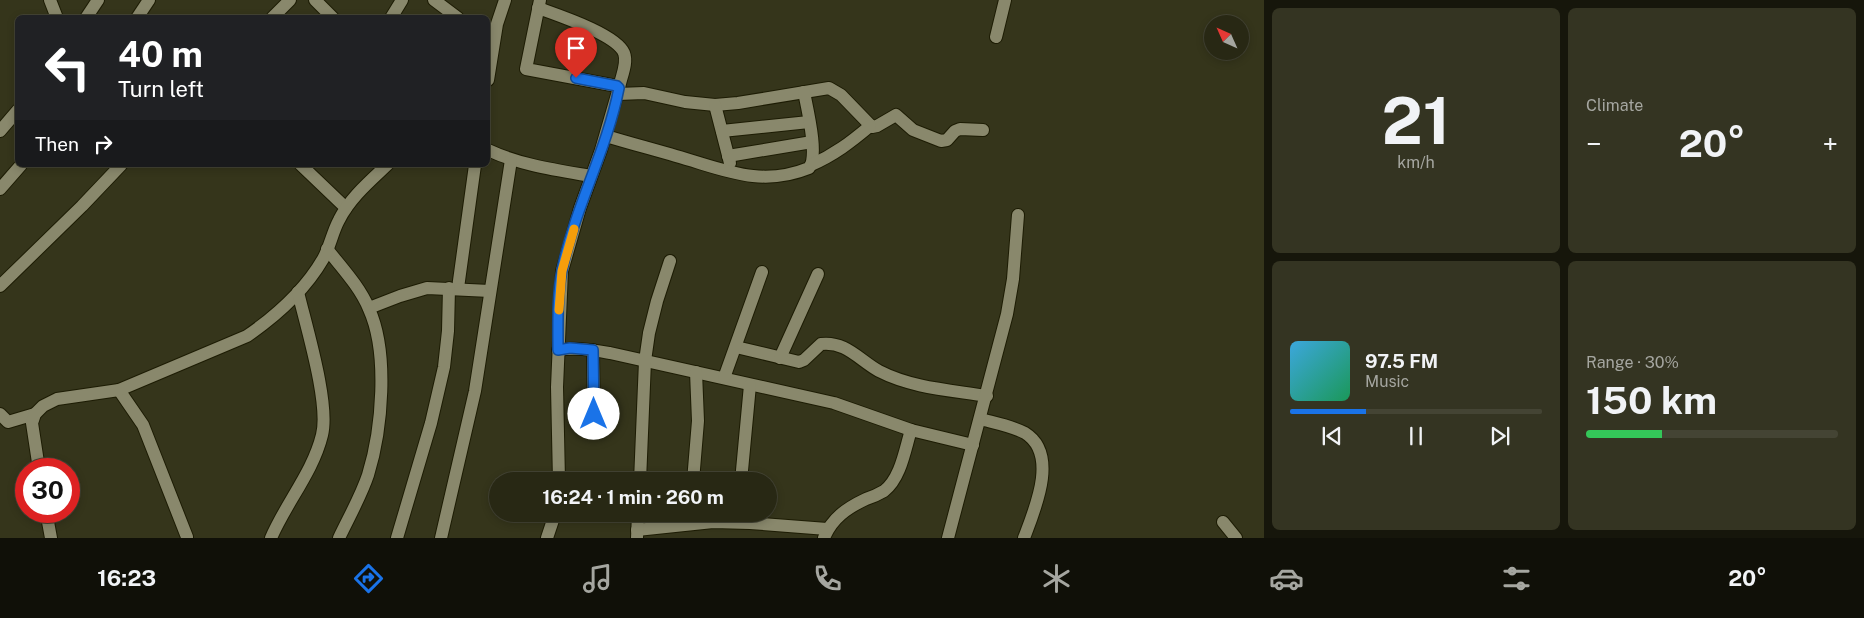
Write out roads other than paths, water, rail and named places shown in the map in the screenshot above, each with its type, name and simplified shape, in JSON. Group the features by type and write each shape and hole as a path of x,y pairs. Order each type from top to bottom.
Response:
{"street":[{"path":"50,0 56,15"},
{"path":"88,15 98,0"},
{"path":"139,15 149,0"},
{"path":"275,15 290,0"},
{"path":"314,0 330,15"},
{"path":"393,15 402,0"},
{"path":"434,0 454,15"},
{"path":"490,54 491,41 505,0"},
{"path":"996,37 1005,0"},
{"path":"559,472 556,387 562,271 591,176 606,136 618,91 625,62 623,52 616,45 587,27 539,4 526,69 617,86 618,91"},
{"path":"618,91 644,93 686,102 715,105 738,103 823,88 833,89 870,126"},
{"path":"804,92 812,142 813,154 811,165"},
{"path":"715,105 733,174"},
{"path":"0,131 15,114"},
{"path":"606,136 733,174 762,177 777,176 805,169 845,147 870,126 877,126 896,115 914,130 944,141 960,129 983,130"},
{"path":"722,132 809,122"},
{"path":"728,156 812,142"},
{"path":"490,151 510,160 591,176"},
{"path":"442,538 474,391 510,160"},
{"path":"1,186 19,167"},
{"path":"0,286 119,167"},
{"path":"303,167 346,208"},
{"path":"37,458 32,423 35,414 43,406 57,399 119,390 247,336 265,323 298,292 323,259 339,219 346,208 358,192 385,167"},
{"path":"397,538 444,367 453,288 475,167"},
{"path":"948,538 1007,314 1013,278 1018,215"},
{"path":"327,249 350,277 369,308 377,332 382,360 379,421 368,475 340,538"},
{"path":"640,472 645,361 649,333 657,301 670,261"},
{"path":"724,378 762,272"},
{"path":"780,358 818,274"},
{"path":"369,308 427,288 490,291"},
{"path":"271,538 313,460 323,434 323,404 298,292"},
{"path":"736,347 800,362 822,344 828,343 848,349 878,370 907,382 931,388 986,396"},
{"path":"558,350 570,348 593,350 834,403 911,430 974,445"},
{"path":"593,350 594,430"},
{"path":"694,472 698,421 696,372"},
{"path":"742,472 750,385"},
{"path":"119,390 142,425 187,537"},
{"path":"0,414 8,422 35,414"},
{"path":"980,419 1016,429 1031,438 1038,447 1043,461 1041,484 1024,538"},
{"path":"760,522 826,534 834,520 846,510 884,491 892,483 911,430"},
{"path":"547,538 552,522"},
{"path":"637,534 679,522"},
{"path":"1223,522 1236,538"},
{"path":"48,523 51,538"}]}
